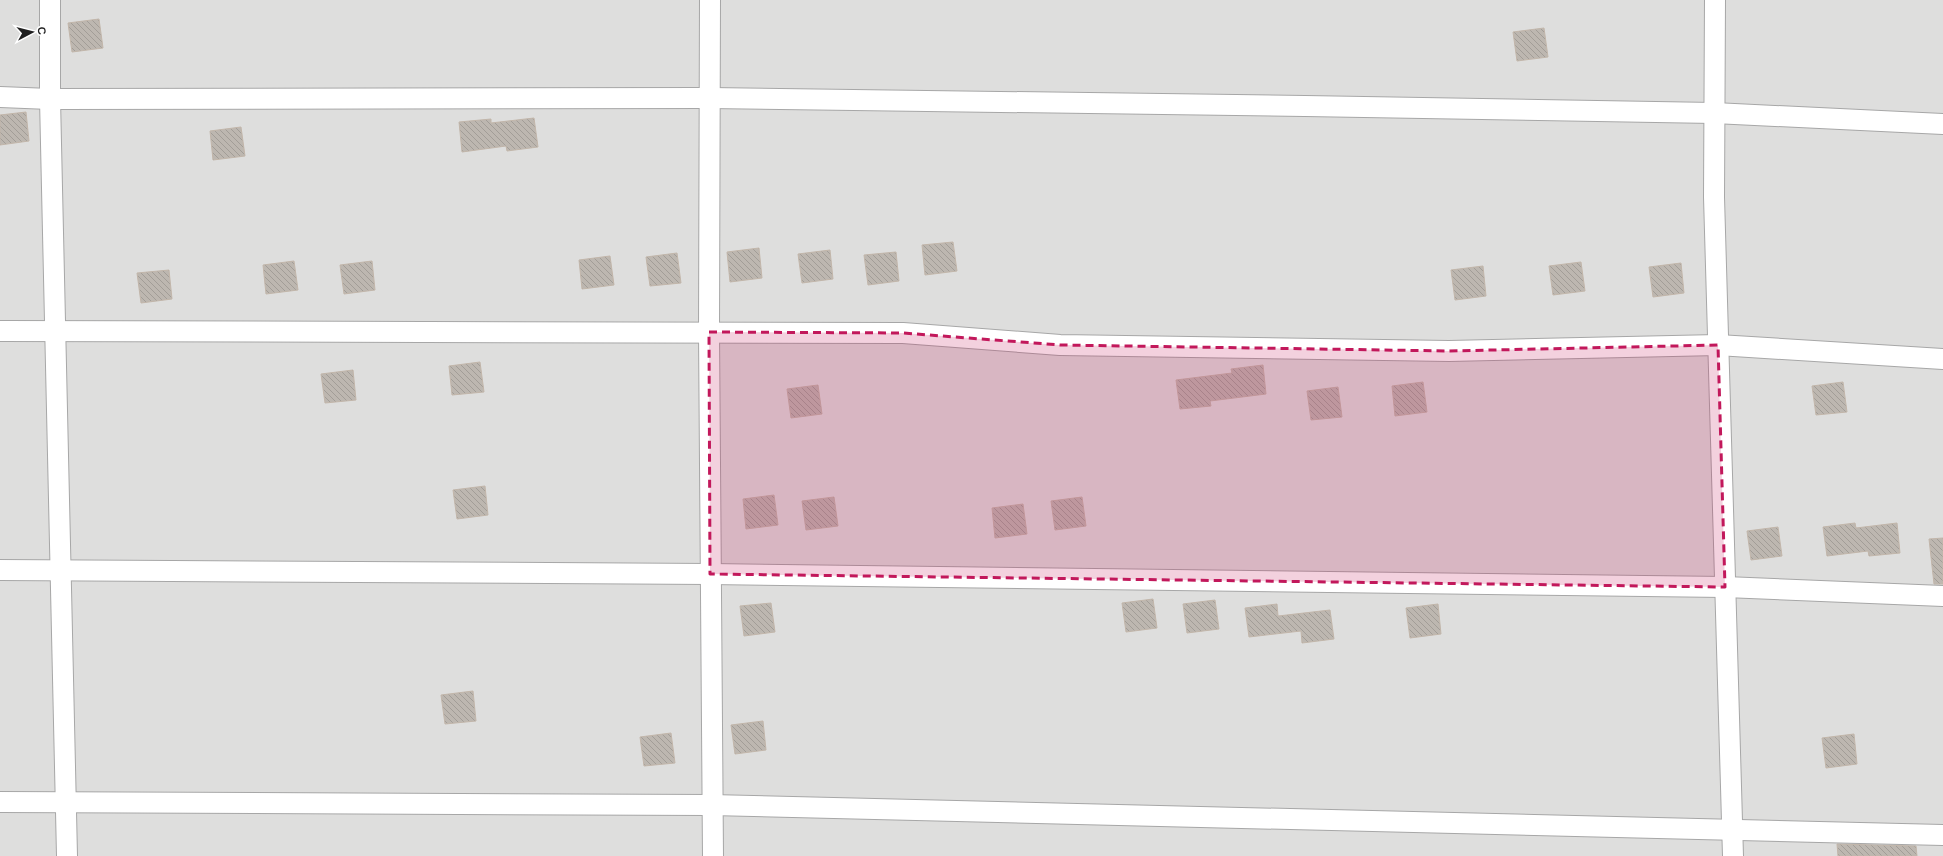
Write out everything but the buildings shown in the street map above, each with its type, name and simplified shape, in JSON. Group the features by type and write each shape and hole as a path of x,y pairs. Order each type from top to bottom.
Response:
{"street":[{"path":"50,0 50,99 67,856"},
{"path":"710,0 709,332 711,805 713,856"},
{"path":"1715,0 1714,197 1733,856"},
{"path":"0,97 50,99 710,98 1714,113 1943,124"},
{"path":"0,331 903,333 1060,346 1457,350 1718,345 1943,359"},
{"path":"0,570 710,574 1725,587 1943,596"},
{"path":"0,802 711,805 1943,835"}],"highlighted area":[{"path":"709,332 903,333 1060,345 1449,351 1718,345 1725,587 710,574"}],"shaded area":[{"path":"0,0 1943,0 1943,856 0,856"}]}
